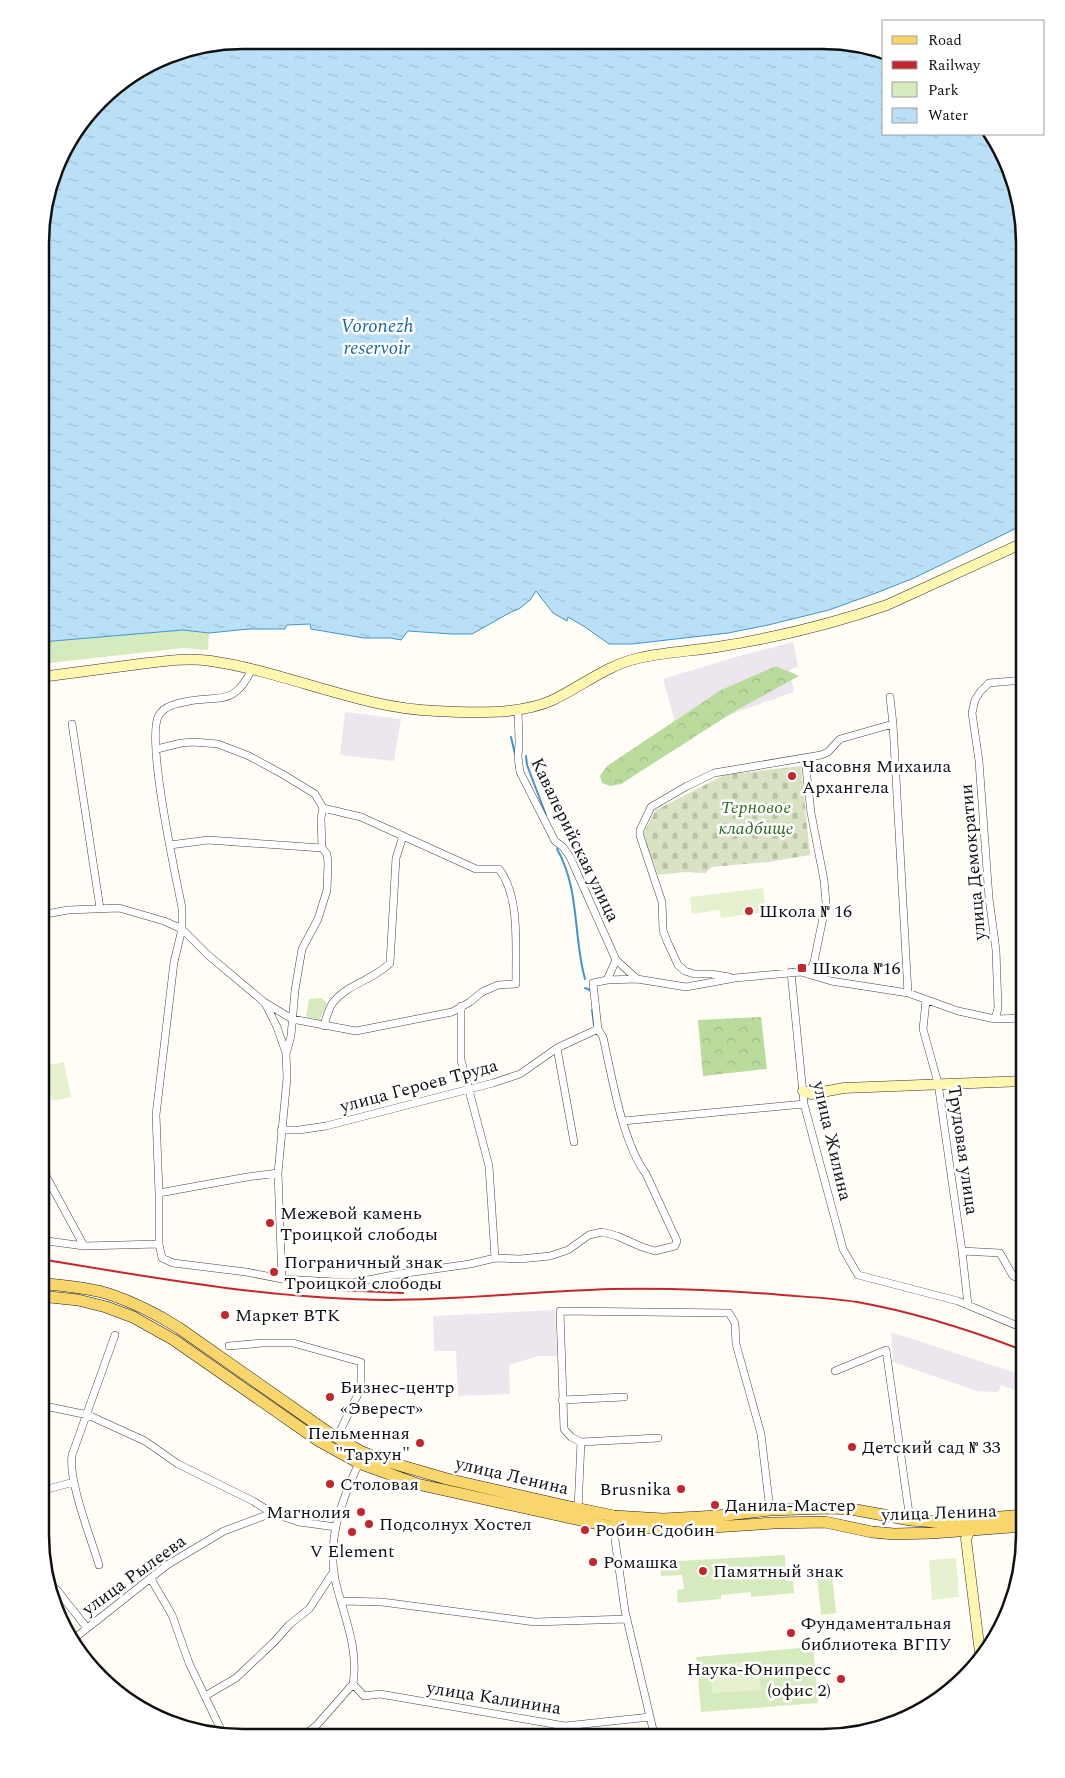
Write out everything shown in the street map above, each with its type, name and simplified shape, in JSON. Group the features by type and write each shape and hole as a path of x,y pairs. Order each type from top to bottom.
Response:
{"main road":[{"path":"49,676 187,659 210,660 399,707 434,711 477,712 518,709 553,700 615,666 640,658 719,647 770,637 865,613 887,605 1016,546"},
{"path":"803,1091 810,1094 844,1088 1016,1081"},
{"name":"улица Ленина","path":"49,1284 109,1294 156,1314 360,1451 386,1461 447,1479 578,1509 613,1522 690,1518 770,1510 851,1509 910,1520 970,1525 1016,1526"},
{"name":"улица Ленина","path":"49,1297 78,1300 106,1307 154,1327 319,1441 359,1464 417,1484 613,1522 682,1529 825,1522 872,1532 932,1533 1016,1517"},
{"path":"970,1525 966,1539 980,1649"}],"street":[{"path":"252,669 245,683 231,695 225,698 186,702 165,709 159,715 157,722 156,761 182,908 182,929 174,962 156,1115 159,1193 158,1244 162,1258 173,1263 246,1272 282,1279 353,1283 470,1264 495,1258 520,1259 550,1256 568,1250 589,1235 602,1232 655,1251 675,1246 677,1242 646,1174 640,1166 623,1121 603,1037 598,1029 593,983 607,980 637,979 686,987 735,978 791,972 808,974 831,981 908,993 958,1011 996,1019 1016,1018"},
{"name":"улица Демократии","path":"996,1019 998,1008 996,950 989,898 979,761 972,713 980,692 989,683 1016,680"},
{"path":"890,697 908,993"},
{"name":"Кавалерийская улица","path":"518,709 518,757 520,772 554,841 563,847 570,857 616,960"},
{"path":"72,724 100,908"},
{"path":"735,978 711,974 694,974 685,971 678,965 665,936 662,902 640,836 640,830 651,807 714,773 806,759 828,752 840,739 893,724"},
{"path":"157,749 194,742 218,744 249,756 284,775 315,794 323,808 320,818 322,848 327,854 328,862 327,890 318,919 302,949 291,1036 286,1054"},
{"path":"806,759 811,813 824,880 826,903 814,962 808,974"},
{"path":"49,914 68,910 119,908 164,921 182,929 208,955 264,1002 292,1019 356,1031 452,1012 475,999 482,992 498,985 516,984 514,908 506,878 499,869 476,869 361,817 323,808"},
{"path":"324,1026 332,1004 345,992 384,970 390,963 396,858 402,836"},
{"path":"170,845 208,840 322,848"},
{"path":"607,980 616,960 637,979"},
{"name":"улица Жилина","path":"791,972 804,1104 843,1249 858,1274 968,1305"},
{"name":"Трудовая улица","path":"926,1001 923,1029 938,1083 968,1305"},
{"path":"264,1002 277,1026 286,1054 287,1078 278,1173 282,1279"},
{"path":"461,1006 461,1060 489,1166 495,1258"},
{"name":"улица Героев Труда","path":"281,1130 299,1130 326,1126 493,1083 520,1074 557,1048 598,1029"},
{"path":"557,1048 574,1142"},
{"path":"623,1121 804,1104"},
{"path":"159,1193 278,1173"},
{"path":"49,1182 84,1246"},
{"path":"49,1241 84,1246 158,1244"},
{"path":"962,1251 1000,1253 1013,1276 1016,1277"},
{"path":"968,1305 1016,1325"},
{"path":"658,1438 581,1442 571,1437 564,1429 560,1311 729,1313 735,1323 736,1344 761,1434 770,1510"},
{"path":"99,1565 70,1464 115,1335"},
{"path":"229,1346 293,1343 361,1362 361,1388 337,1437"},
{"path":"835,1371 886,1350 910,1520"},
{"path":"562,1400 624,1397"},
{"path":"49,1407 88,1415 145,1441 178,1464 272,1513 299,1522 336,1527"},
{"path":"578,1509 581,1442"},
{"path":"312,1729 352,1684 354,1654 334,1571 336,1527 341,1505 359,1464"},
{"path":"49,1489 74,1482"},
{"name":"улица Рылеева","path":"77,1636 167,1565 224,1531 272,1513"},
{"path":"613,1522 627,1619 653,1729"},
{"path":"205,1696 236,1678 275,1641 289,1625 309,1608 334,1571"},
{"path":"151,1579 172,1615 189,1664 220,1728"},
{"path":"56,1590 87,1628"},
{"path":"342,1601 382,1602 535,1622 627,1619"},
{"name":"улица Калинина","path":"352,1684 364,1696 380,1694 565,1726 650,1717"}],"shaded area":[{"path":"793,642 798,666 790,670 794,692 678,733 663,679"},
{"path":"345,712 401,719 394,761 340,755"},
{"path":"555,1310 557,1356 539,1356 509,1365 510,1394 458,1396 456,1351 434,1351 433,1316"},
{"path":"891,1332 1016,1373 1016,1390 1001,1385 999,1391 995,1392 977,1391 893,1362"}],"green space":[{"path":"183,630 209,633 208,650 183,648 49,663 49,641"},
{"path":"776,666 799,676 735,711 621,784 610,786 602,783 600,776 607,766 721,690"},
{"name":"Терновое кладбище","path":"801,766 810,855 768,862 712,867 705,873 685,872 658,875 643,834 656,810 724,775"},
{"path":"763,888 766,912 721,918 719,910 692,914 690,897"},
{"path":"321,998 327,1003 320,1020 306,1017 309,999"},
{"path":"761,1017 767,1069 703,1076 698,1020"},
{"path":"64,1062 71,1097 52,1101 49,1086 49,1065"},
{"path":"785,1555 786,1581 793,1581 794,1593 751,1597 751,1592 721,1595 721,1599 678,1603 677,1590 684,1589 682,1575 661,1576 660,1562"},
{"path":"956,1558 959,1597 932,1600 929,1560"},
{"path":"832,1575 836,1613 821,1615 817,1576"},
{"path":"813,1647 818,1703 701,1712 696,1657"},
{"path":"759,1661 761,1690 712,1693 710,1665"}],"water":[{"name":"Voronezh reservoir","path":"230,49 835,49 860,52 882,58 882,135 984,135 1002,168 1010,192 1015,217 1016,528 914,578 876,593 829,610 728,633 632,644 609,644 568,617 567,621 553,613 536,591 530,600 519,609 472,634 408,631 401,640 364,638 311,629 310,624 287,625 285,629 249,629 209,633 183,630 49,641 50,217 55,192 63,168 81,135 105,105 135,81 168,63 205,52"}],"waterway":[{"path":"511,737 515,754"},
{"path":"526,756 527,765 546,815"},
{"path":"557,849 564,864 573,896 581,963 585,979"},
{"path":"585,988 591,992"},
{"path":"592,1010 594,1025"}],"railway":[{"path":"49,1260 257,1292 344,1299 416,1300 633,1289 761,1293 829,1299 857,1302 921,1316 1016,1348"},
{"path":"295,1288 403,1293"}],"place":[{"name":"Часовня Михаила Архангела","path":"792,776"},
{"name":"Школа № 16","path":"749,911"},
{"name":"Школа №16","path":"802,968"},
{"name":"Межевой камень Троицкой слободы","path":"270,1223"},
{"name":"Пограничный знак Троицкой слободы","path":"274,1272"},
{"name":"Маркет ВТК","path":"225,1315"},
{"name":"Бизнес-центр «Эверест»","path":"330,1397"},
{"name":"Пельменная \"Тархун\"","path":"420,1443"},
{"name":"Детский сад № 33","path":"852,1447"},
{"name":"Столовая","path":"330,1484"},
{"name":"Brusnika","path":"681,1489"},
{"name":"Данила-Мастер","path":"715,1505"},
{"name":"Магнолия","path":"361,1512"},
{"name":"Подсолнух Хостел","path":"369,1524"},
{"name":"Робин Сдобин","path":"585,1530"},
{"name":"V Element","path":"352,1532"},
{"name":"Ромашка","path":"593,1562"},
{"name":"Памятный знак","path":"703,1571"},
{"name":"Фундаментальная библиотека ВГПУ","path":"791,1633"},
{"name":"Наука-Юнипресс (офис 2)","path":"841,1679"}]}
